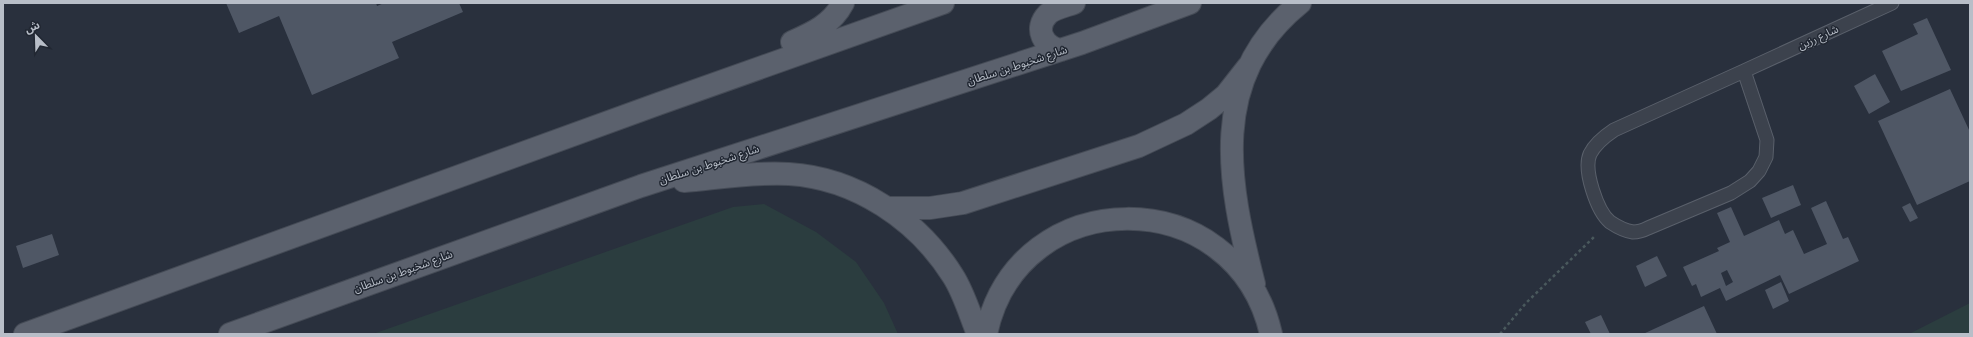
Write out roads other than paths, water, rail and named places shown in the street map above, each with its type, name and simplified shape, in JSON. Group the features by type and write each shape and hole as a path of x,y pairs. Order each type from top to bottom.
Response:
{"main road":[{"path":"658,104 819,30 837,14 843,3"},
{"path":"25,334 658,104 914,7 942,3"},
{"path":"1061,50 1046,44 1041,36 1040,28 1044,19 1049,13 1074,3"},
{"name":"شارع شخبوط بن سلطان","path":"230,334 641,186 1061,50 1190,3"},
{"path":"888,208 930,208 963,202 1002,192 1139,146 1186,124 1226,95 1248,67 1265,38 1284,16 1300,3"},
{"path":"1248,67 1234,111 1232,142 1233,186 1240,230 1257,295 1267,319 1271,334"},
{"path":"641,186 758,174 789,174 818,178 846,187 888,208 917,230 940,256 954,277 978,334"},
{"path":"986,334 989,321 1000,295 1016,271 1036,251 1060,235 1087,224 1115,218 1143,219 1171,224 1198,235 1221,251 1236,266 1257,295"}],"lane":[{"name":"شارع رزين","path":"1744,71 1767,140 1766,157 1755,176 1731,193 1648,228 1634,232 1609,221 1588,179 1587,164 1590,153 1601,140 1614,130 1892,3"}]}
